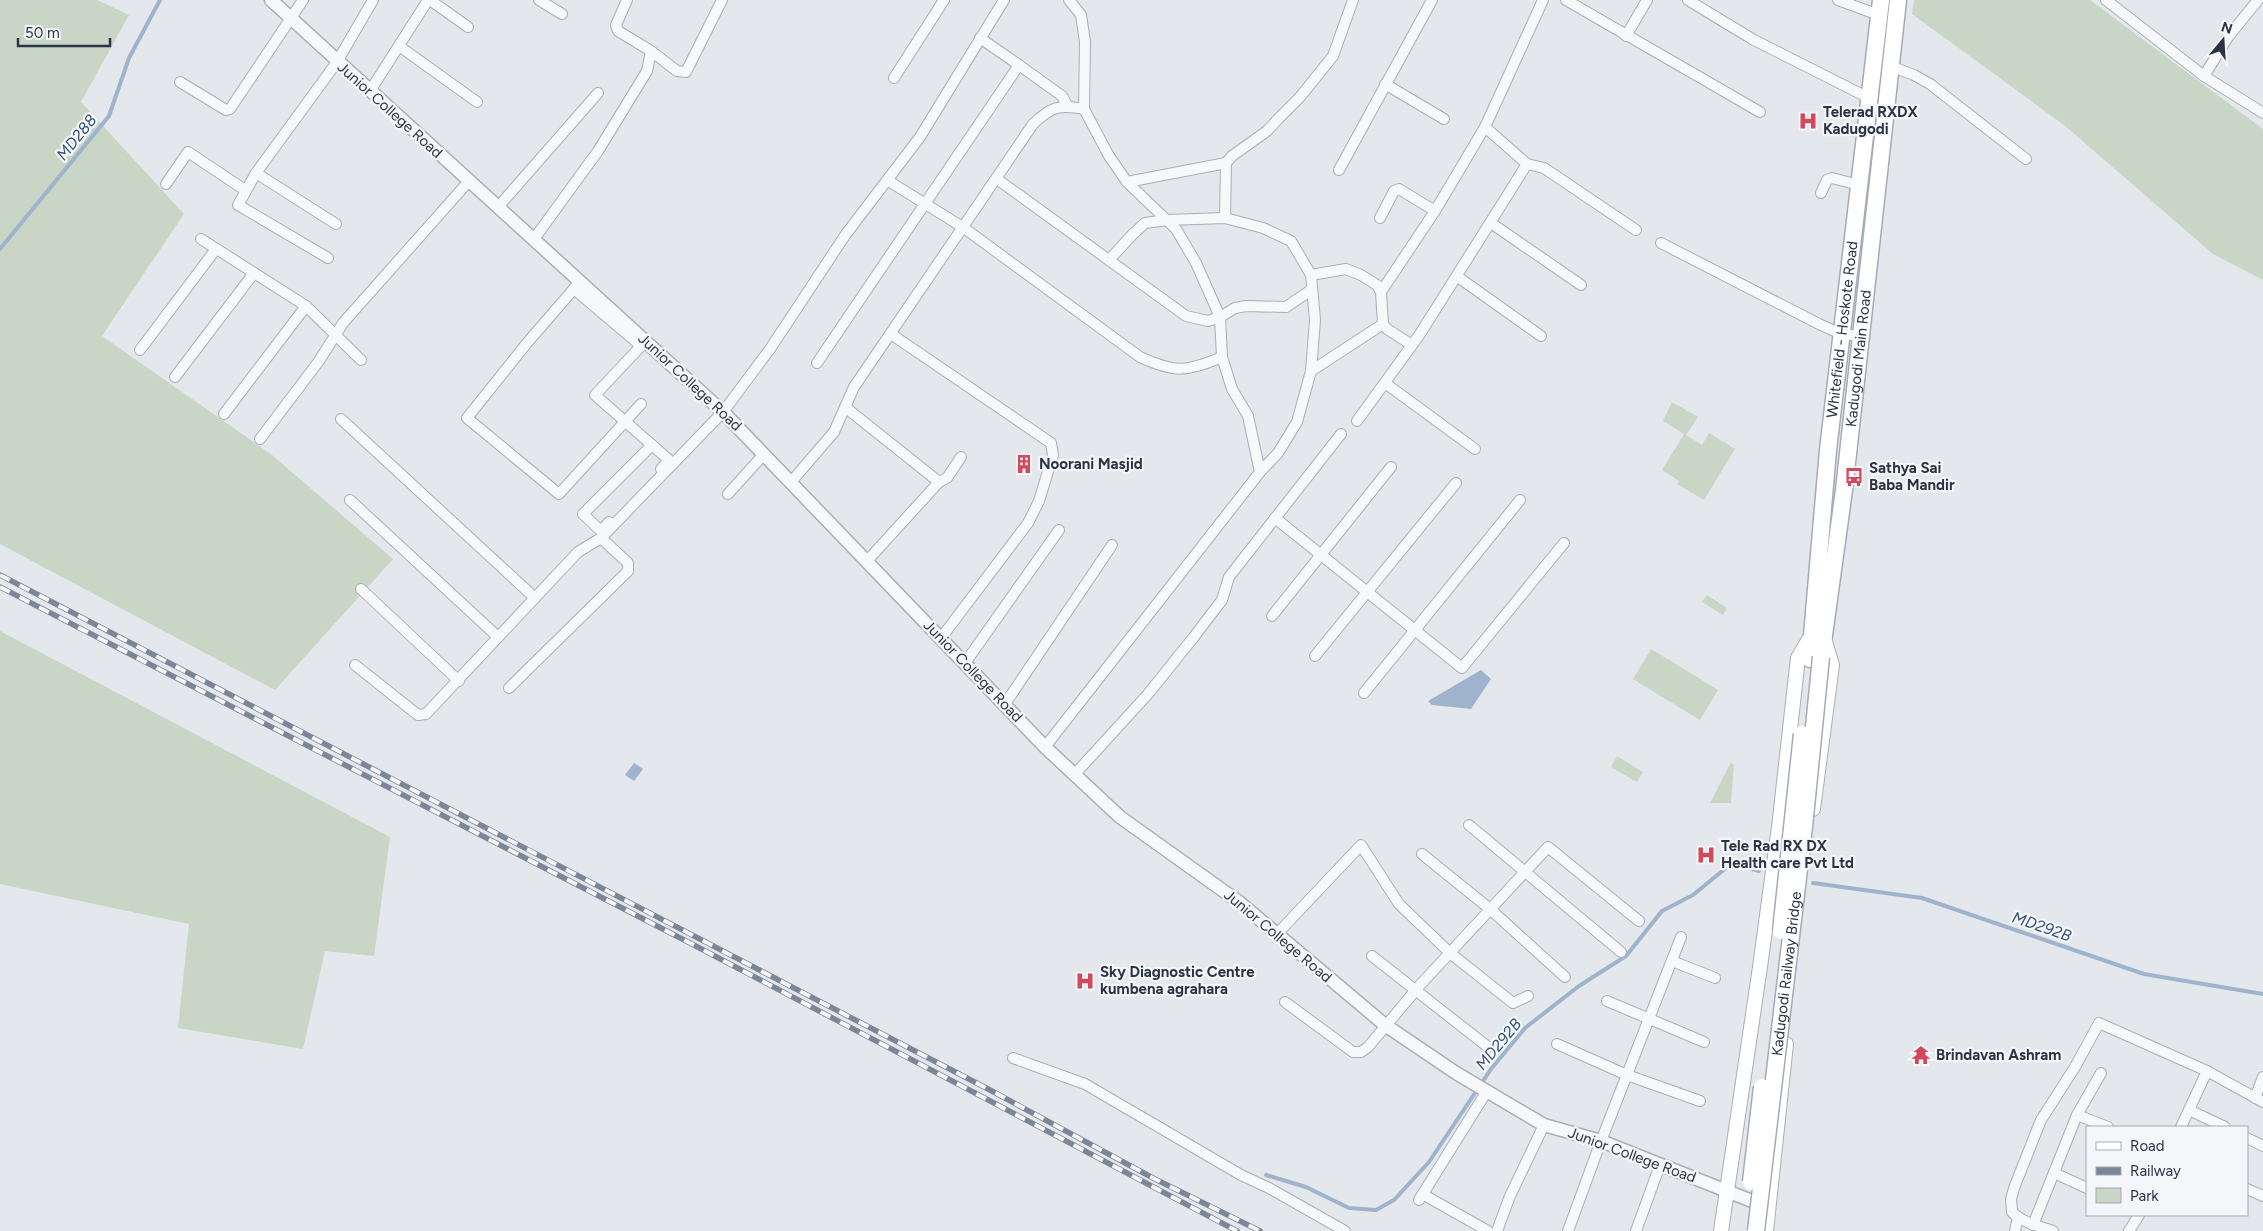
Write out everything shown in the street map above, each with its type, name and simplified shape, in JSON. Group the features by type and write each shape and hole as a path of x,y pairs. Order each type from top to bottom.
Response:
{"main road":[{"name":"Kadugodi Main Road","path":"1816,658 1818,636 1842,500 1898,0"},
{"name":"Whitefield - Hoskote Road","path":"1818,636 1842,334 1880,7"},
{"path":"1721,1231 1779,828 1798,658 1818,636 1832,665 1802,894 1770,1208 1766,1231"},
{"path":"1745,1231 1816,658"},
{"name":"Kadugodi Railway Bridge","path":"1756,1231 1804,826 1816,658"}],"street":[{"name":"Junior College Road","path":"271,0 534,239 577,285 602,308 723,412 1045,747 1120,818 1239,902 1385,1025 1487,1091 1544,1125 1601,1141 1770,1208"},
{"path":"180,82 226,110 230,109 304,0"},
{"path":"328,258 238,204 256,173 337,62 373,0"},
{"path":"370,91 429,0 468,27"},
{"path":"539,0 562,14"},
{"path":"628,0 616,24 618,31 651,50 677,71 686,72 722,0"},
{"path":"894,78 944,0"},
{"path":"355,665 421,716 426,714 578,552 601,538 723,412 770,349 846,234 920,138 1004,0"},
{"path":"1069,0 1081,16 1085,42 1084,109 1109,156 1127,182 1176,229 1196,263 1220,317 1222,357 1232,389 1248,416 1260,472"},
{"path":"1224,218 1226,163 1232,156 1273,124 1300,97 1333,56 1353,0"},
{"path":"1339,170 1432,0"},
{"path":"1381,292 1435,211 1485,127 1543,0"},
{"path":"1566,0 1760,112"},
{"path":"1626,36 1647,0"},
{"path":"1688,0 1754,40 1869,98"},
{"path":"1838,0 1880,7"},
{"path":"2106,0 2204,76 2263,113"},
{"path":"2204,76 2228,37 2258,0"},
{"path":"980,38 1062,96 1068,107"},
{"path":"399,46 477,102"},
{"path":"534,239 598,150 647,71 651,50"},
{"path":"817,363 1019,65"},
{"path":"1890,66 1914,74 1930,84 2026,159"},
{"path":"1386,84 1444,119"},
{"path":"498,207 598,93"},
{"path":"791,482 834,432 854,386 1034,124 1046,111 1057,107 1084,109"},
{"path":"1485,127 1527,164 1544,168 1636,230"},
{"path":"166,184 188,152 245,190"},
{"path":"1127,182 1226,163"},
{"path":"1358,422 1458,277 1527,164"},
{"path":"256,173 336,224"},
{"path":"1821,193 1827,180 1832,178 1859,185"},
{"path":"997,179 1186,316 1208,322 1235,308 1246,306 1286,307 1311,290"},
{"path":"887,180 964,228 1140,357 1158,365 1182,370 1203,365 1222,357"},
{"path":"260,439 319,361 335,333 469,181"},
{"path":"1380,218 1394,191 1399,188 1435,211"},
{"path":"1045,747 1260,472 1278,453 1291,434 1300,413 1311,371 1315,320 1311,290 1312,275 1291,241 1262,228 1224,218 1167,220 1145,223 1132,234 1109,260"},
{"path":"1491,223 1581,285"},
{"path":"201,239 306,306 361,360"},
{"path":"1661,244 1819,324 1842,334 1861,336"},
{"path":"140,350 216,249"},
{"path":"1312,275 1346,269 1361,275 1377,285 1381,292 1382,324 1412,345"},
{"path":"175,377 254,273"},
{"path":"1458,277 1541,336"},
{"path":"577,285 526,343 467,418 558,494 641,404"},
{"path":"1208,322 1214,305"},
{"path":"224,414 306,306"},
{"path":"602,308 641,346 595,395 670,460 601,531 583,514 652,445"},
{"path":"1311,371 1382,324"},
{"path":"891,334 1051,444 1053,449 1053,455 1039,501 1028,523 941,638"},
{"path":"1385,383 1474,449"},
{"path":"845,406 939,482"},
{"path":"341,418 535,598"},
{"path":"1075,774 1148,694 1193,638 1222,600 1229,577 1341,434"},
{"path":"728,494 764,454"},
{"path":"867,561 939,482 947,478 962,457"},
{"path":"1272,616 1391,467"},
{"path":"1315,656 1456,483"},
{"path":"350,500 498,637"},
{"path":"1364,693 1520,500"},
{"path":"1275,518 1462,668 1564,543"},
{"path":"965,663 1059,530"},
{"path":"509,688 628,571 628,563 601,538"},
{"path":"1005,704 1112,545"},
{"path":"361,589 459,681"},
{"path":"1469,825 1621,952"},
{"path":"1277,934 1361,845 1399,904 1450,952 1513,1003 1528,996"},
{"path":"1285,1002 1353,1052 1361,1052 1368,1047 1385,1025 1450,952 1548,847 1639,921"},
{"path":"1422,854 1490,909 1565,976"},
{"path":"1568,1231 1681,937"},
{"path":"1372,956 1488,1047"},
{"path":"1672,961 1715,978"},
{"path":"1607,1001 1704,1042"},
{"path":"2053,1231 2034,1225 2012,1212 2011,1205 2014,1188 2041,1120 2075,1067 2099,1023 2207,1071 2259,1100 2263,1077"},
{"path":"1558,1044 1627,1074 1700,1101"},
{"path":"1013,1058 1085,1084 1241,1175 1269,1188 1345,1231"},
{"path":"2181,1126 2207,1071"},
{"path":"2034,1225 2077,1115 2100,1073"},
{"path":"1487,1091 1421,1198 1488,1231"},
{"path":"2189,1110 2223,1126"},
{"path":"2077,1115 2105,1126"},
{"path":"1497,1231 1510,1196 1544,1125"},
{"path":"2248,1138 2263,1146"},
{"path":"1636,1231 1660,1165"},
{"path":"2054,1173 2086,1188"},
{"path":"2248,1188 2263,1196"},
{"path":"2129,1231 2138,1216"},
{"path":"2015,1231 2018,1217"}],"green space":[{"path":"0,0 97,0 129,15 81,102 184,214 102,336 272,455 393,559 275,690 0,544"},
{"path":"1914,0 2090,0 2263,129 2263,280 2213,254 2064,125 1912,14"},
{"path":"1672,402 1698,417 1686,435 1702,445 1709,433 1735,449 1704,500 1677,484 1679,481 1662,470 1684,434 1663,421"},
{"path":"1707,595 1727,608 1723,615 1702,602"},
{"path":"0,631 390,837 374,956 325,951 303,1049 178,1028 189,924 0,884"},
{"path":"1651,649 1718,690 1700,720 1633,679"},
{"path":"1617,756 1643,772 1637,782 1611,767"},
{"path":"1731,762 1734,765 1731,803 1710,803"}],"water":[{"path":"1481,670 1491,679 1471,709 1432,705 1428,701"},
{"path":"634,763 643,769 634,781 625,775"}],"waterway":[{"name":"MD288","path":"0,249 109,116 129,58 160,0"},
{"name":"MD292B","path":"1266,1175 1306,1187 1349,1208 1376,1210 1394,1200 1429,1162 1491,1069 1525,1028 1579,986 1626,956 1662,911 1693,895 1732,863 1759,871"},
{"name":"MD292B","path":"1813,883 1922,898 2144,974 2263,994"}],"railway":[{"path":"0,575 990,1090 1153,1178 1260,1231"},
{"path":"0,587 690,943 1237,1231"}],"place":[{"name":"Telerad RXDX Kadugodi","path":"1808,121"},
{"name":"Noorani Masjid","path":"1024,464"},
{"name":"Sathya Sai Baba Mandir","path":"1854,477"},
{"name":"Tele Rad RX DX Health care Pvt Ltd","path":"1706,855"},
{"name":"Sky Diagnostic Centre kumbena agrahara","path":"1085,981"},
{"name":"Brindavan Ashram","path":"1921,1055"}]}
